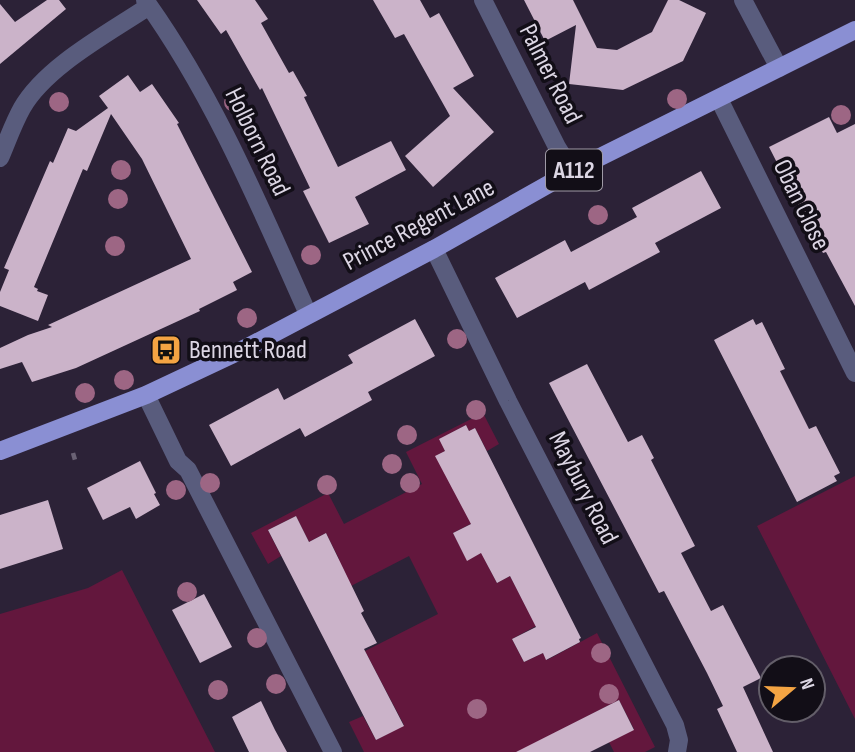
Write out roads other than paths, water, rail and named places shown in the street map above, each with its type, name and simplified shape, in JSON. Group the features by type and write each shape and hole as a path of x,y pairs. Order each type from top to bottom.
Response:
{"main road":[{"name":"Prince Regent Lane","path":"0,451 146,395 248,346 434,249 572,172 855,30"}],"street":[{"name":"Palmer Road","path":"483,0 572,172"},
{"path":"743,0 779,68"},
{"path":"0,158 22,108 40,84 147,3"},
{"name":"Holborn Road","path":"147,3 202,91 251,187 308,314"},
{"name":"Oban Close","path":"719,99 855,373"},
{"name":"Maybury Road","path":"434,249 508,401 675,725 679,740 677,752"},
{"path":"146,395 178,461 188,470 333,752"}],"place":[{"name":"Bennett Road","path":"166,350"}]}
